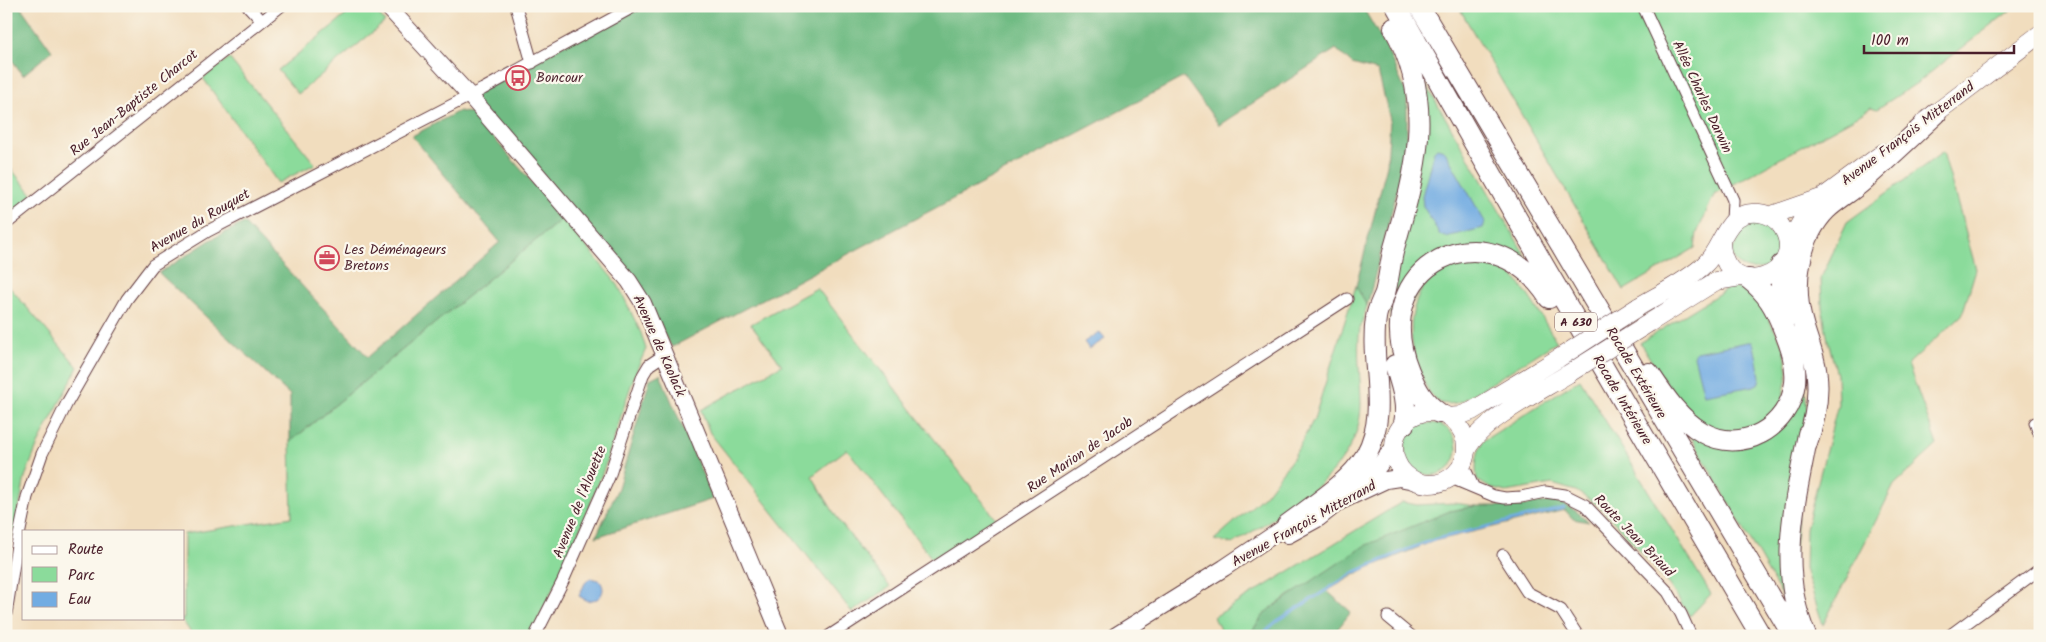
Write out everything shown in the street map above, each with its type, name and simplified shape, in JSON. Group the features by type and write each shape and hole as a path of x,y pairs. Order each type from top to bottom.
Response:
{"highway":[{"path":"1287,526 1350,476 1365,456 1375,434 1378,414 1374,333 1376,315 1385,292 1408,198 1415,163 1419,109 1416,84 1411,65 1403,44 1382,6"},
{"name":"Rocade Intérieure","path":"1396,6 1544,266 1761,636"},
{"name":"Rocade Extérieure","path":"1419,6 1793,636"},
{"path":"1806,446 1814,426 1818,376 1803,325 1797,294 1799,267 1805,247 1811,233 1826,209 1862,182 1936,114"},
{"path":"1444,415 1429,406 1420,394 1406,364 1402,350 1400,318 1405,297 1418,277 1441,259 1457,252 1483,250 1510,259 1536,279 1651,448"},
{"path":"1782,265 1781,288 1783,300 1810,378 1812,405 1790,531 1794,597 1796,610 1806,636"},
{"path":"1606,323 1640,358 1663,393 1691,426 1716,438 1732,440 1759,435 1781,418 1787,408 1795,382 1795,367 1792,353 1778,316 1767,294 1745,278"},
{"path":"1385,292 1386,330 1404,399 1406,413 1404,424"}],"main road":[{"name":"Avenue de Kaolack","path":"388,6 470,96 629,281 643,303 782,636"},
{"name":"Avenue François Mitterrand","path":"1782,265 1788,245 1801,222 1822,198 2040,34"},
{"path":"1404,424 1420,414 1459,416 1472,411 1559,358 1705,264 1721,242 1724,232 1732,221 1740,216 1749,213 1769,216 1822,198"},
{"path":"1769,216 1782,228 1788,245"},
{"path":"1721,242 1725,263 1732,271 1745,278"},
{"path":"1460,464 1472,440 1484,426 1716,281 1767,276 1782,265"},
{"path":"1444,415 1462,430 1460,464"},
{"name":"Avenue François Mitterrand","path":"1116,636 1378,467 1394,447 1397,434 1404,424"},
{"path":"1394,447 1399,467 1414,481"},
{"name":"Avenue François Mitterrand","path":"1224,568 1319,518 1339,502 1386,480 1399,478 1425,484 1437,484 1460,464"}],"street":[{"path":"248,6 262,21"},
{"name":"Rue Jean-Baptiste Charcot","path":"6,224 281,6"},
{"path":"516,6 532,63"},
{"name":"Avenue du Rouquet","path":"6,614 27,497 42,454 67,403 127,300 153,266 208,231 470,96 635,6"},
{"name":"Allée Charles Darwin","path":"1643,6 1733,200 1749,213"},
{"name":"Allée Charles Darwin","path":"1732,221 1733,200"},
{"name":"Rue Marion de Jacob","path":"830,636 1347,299"},
{"name":"Avenue de l'Alouette","path":"535,636 564,581 609,477 642,375 649,365 664,355"},
{"path":"2035,423 2040,435"},
{"name":"Route Jean Briaud","path":"1460,464 1473,486 1484,493 1505,498 1545,492 1565,494 1585,505 1668,592 1691,636"},
{"path":"1502,556 1526,592 1561,610 1578,636"},
{"path":"1949,636 2040,569"},
{"path":"1388,617 1411,636"}],"green space":[{"path":"6,6 20,6 52,51 23,75 6,52"},
{"path":"357,6 371,6 385,22 298,94 278,70"},
{"path":"635,6 1362,6 1386,47 1407,95 1407,152 1367,306 1356,286 1387,165 1390,120 1378,71 1352,64 1336,49 1219,125 1184,77 672,347 643,303 470,96"},
{"path":"1458,6 2016,6 1917,83 1877,109 1871,107 1714,195 1697,233 1695,248 1624,290"},
{"path":"229,58 315,164 278,183 203,78"},
{"path":"1424,81 1532,267 1447,249 1391,334 1391,299"},
{"path":"459,111 473,114 563,218 290,442 290,395 159,273 212,239 244,223 368,357 500,242 412,136"},
{"path":"1943,152 1976,269 1962,315 1908,364 1937,445 1894,485 1823,625 1805,569 1806,529 1838,404 1837,375 1822,307 1821,278 1847,222"},
{"path":"6,163 33,195 6,217"},
{"path":"563,218 618,285 641,333 646,349 592,499 567,558 530,636 193,636 182,620 185,620 185,534 292,517 290,442"},
{"path":"1753,220 1770,227 1775,231 1780,241 1779,254 1769,267 1750,269 1742,267 1730,252 1736,241 1736,229 1740,225"},
{"path":"1466,261 1493,263 1508,271 1524,289 1557,342 1462,401 1445,404 1436,400 1425,384 1414,353 1411,325 1417,299 1432,277 1446,267"},
{"path":"6,283 78,367 38,444 25,477 13,541 6,533"},
{"path":"1356,286 1367,306 1359,337 1361,404 1357,429 1348,451 1334,470 1316,488 1274,518 1233,544 1214,540 1265,495 1293,458 1314,419"},
{"path":"1736,287 1756,295 1784,347 1788,371 1781,407 1756,429 1724,433 1696,421 1670,390 1640,343 1728,288"},
{"path":"817,288 997,520 933,560 847,449 812,476 839,521 890,587 852,612 710,433 701,410 782,365 751,324"},
{"path":"660,374 713,499 596,537 618,488 650,379"},
{"path":"1804,376 1807,409 1790,610 1687,430 1745,446"},
{"path":"1580,379 1711,594 1690,616 1669,585 1638,548 1599,506 1576,491 1552,484 1506,492 1490,488 1477,480 1477,460 1483,441"},
{"path":"1426,423 1436,423 1450,430 1457,444 1457,454 1450,468 1436,475 1426,475 1416,471 1409,464 1405,454 1405,444 1409,434 1416,427"},
{"path":"1554,501 1573,509 1589,522 1573,519 1565,510 1434,541 1363,570 1327,591 1351,612 1332,636 1248,636 1267,611 1364,546 1450,511 1476,506 1521,506"},
{"path":"1402,502 1417,505 1454,503 1476,506 1450,511 1290,595 1267,611 1248,636 1223,636 1214,617"}],"water":[{"path":"1437,148 1444,150 1485,222 1483,228 1446,237 1440,235 1423,206 1422,196 1434,151"},
{"path":"1099,332 1105,339 1089,349 1084,342"},
{"path":"1752,342 1754,345 1760,377 1759,383 1754,386 1704,395 1694,356 1696,352"},
{"path":"590,578 599,580 603,590 597,599 587,601 579,596 585,583"}],"waterway":[{"path":"1260,636 1277,621 1355,572 1406,550 1436,539 1564,508"}],"place":[{"name":"Boncour","path":"518,78"},
{"name":"Les Déménageurs Bretons","path":"327,258"}]}
